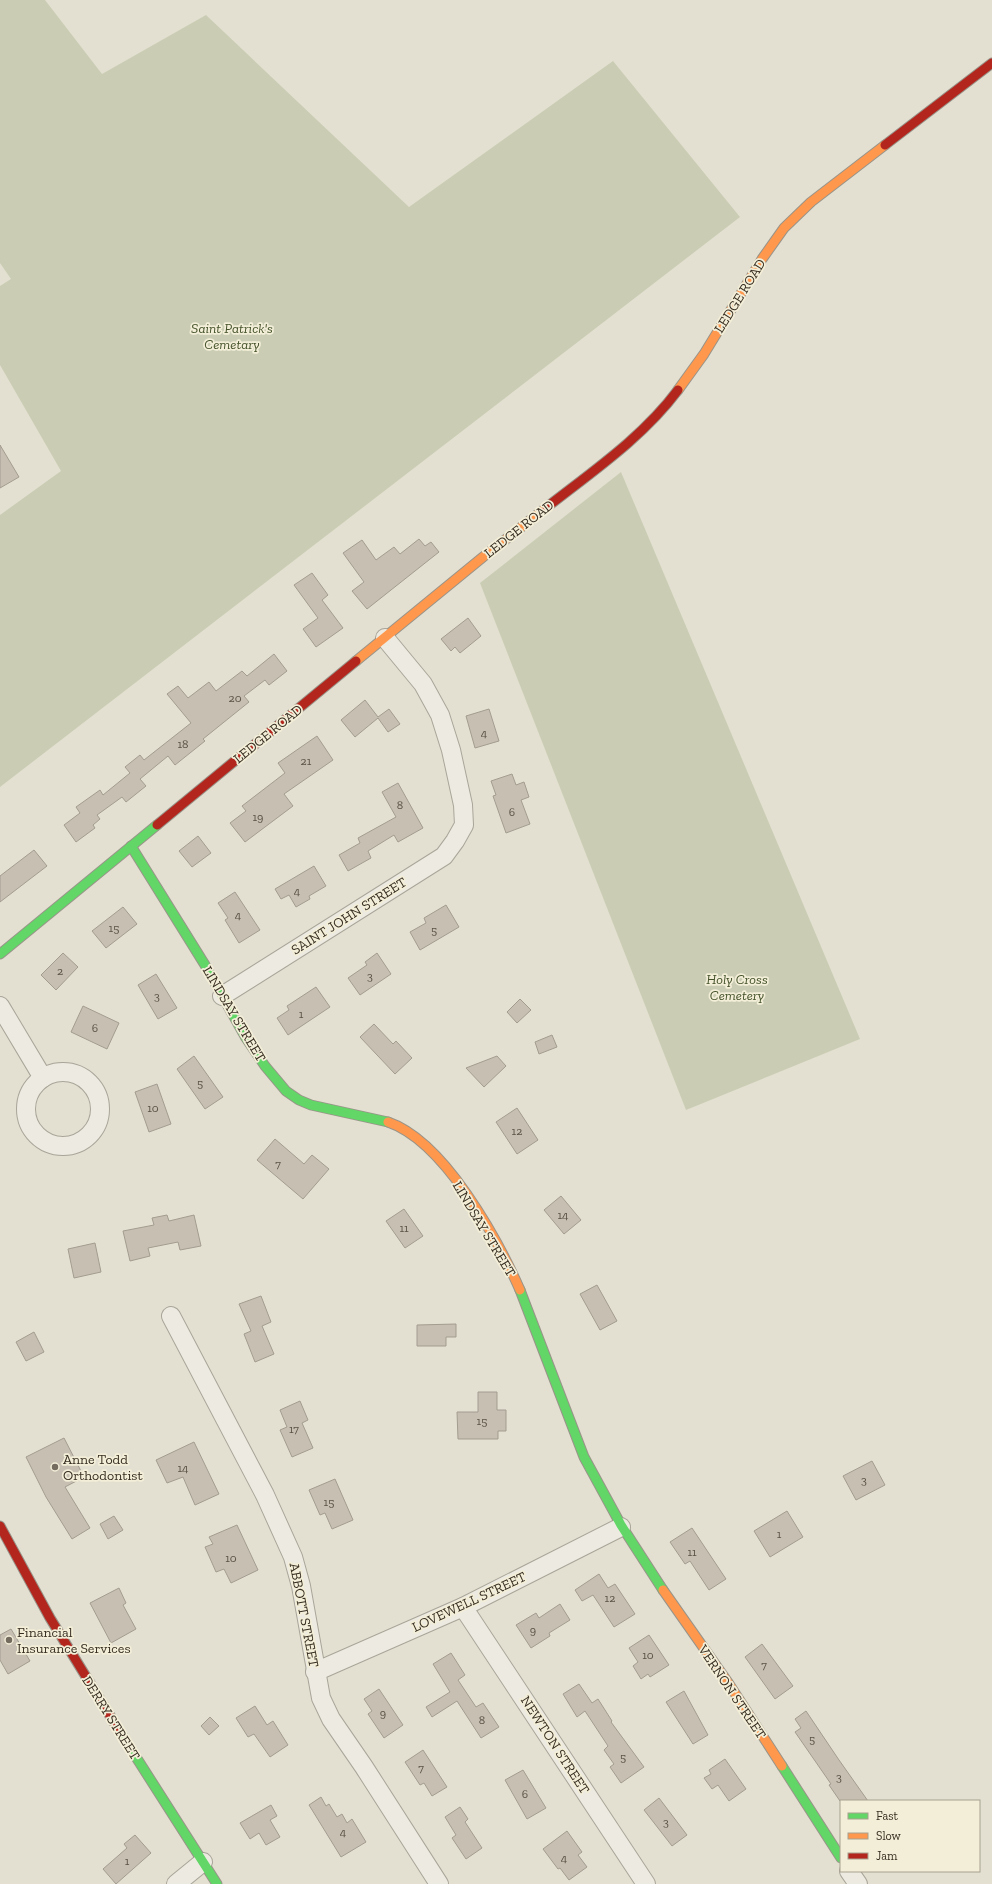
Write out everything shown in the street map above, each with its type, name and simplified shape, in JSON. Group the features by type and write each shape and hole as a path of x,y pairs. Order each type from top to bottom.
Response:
{"street":[{"name":"LEDGE ROAD","path":"0,954 483,557 619,451 646,426 671,399 704,354 762,259 784,228 811,202 840,178 992,63"},
{"name":"SAINT JOHN STREET","path":"222,996 444,856 464,825 463,805 452,757 440,715 423,684 385,638"},
{"name":"LINDSAY STREET","path":"131,846 222,996 244,1036 264,1066 289,1094 305,1103 323,1109 378,1119 396,1125 412,1134 426,1146 451,1174 472,1204 525,1302 564,1408 586,1461 621,1527"},
{"path":"0,1006 43,1078"},
{"path":"59,1072 68,1072 84,1078 95,1090 100,1106 97,1123 90,1134 80,1142 71,1145 52,1144 36,1134 31,1127 26,1109 27,1100 36,1084 43,1078 59,1072"},
{"name":"ABBOTT STREET","path":"171,1316 265,1495 293,1557 301,1586 315,1672 321,1698 330,1719 364,1766 439,1884"},
{"name":"DERRY STREET","path":"0,1526 18,1562 81,1671 217,1884"},
{"name":"LOVEWELL STREET","path":"315,1672 463,1607 621,1527"},
{"name":"VERNON STREET","path":"621,1527 675,1609 713,1661 840,1856"},
{"name":"NEWTON STREET","path":"463,1607 646,1884"},
{"path":"176,1884 203,1862"},
{"path":"850,1872 858,1884"}],"green space":[{"name":"Saint Patrick's Cemetary","path":"0,0 45,0 102,74 206,15 409,207 613,61 740,217 0,787 0,515 61,471 0,365 0,286 11,279 0,263"},
{"name":"Holy Cross Cemetery","path":"621,472 860,1039 686,1110 480,583"}],"building":[{"path":"0,445 19,477 0,488"},
{"path":"419,539 425,546 431,542 439,552 367,609 352,591 364,582 343,553 362,540 376,560 394,547 400,554"},
{"path":"312,573 328,595 322,600 343,628 316,647 303,629 318,618 294,585"},
{"path":"468,618 481,636 460,653 455,647 451,651 441,639"},
{"path":"274,654 287,671 269,685 265,680 244,696 249,702 203,739 205,741 175,765 168,756 140,779 146,786 126,802 122,797 97,815 100,819 93,825 95,828 76,842 64,825 80,813 76,807 100,790 103,795 130,773 125,767 140,755 144,760 191,723 167,694 178,686 188,698 209,682 216,691 242,671 247,676"},
{"path":"365,700 378,717 389,709 400,724 388,732 378,718 355,737 341,720"},
{"path":"489,709 499,741 475,748 466,716"},
{"path":"317,736 333,760 284,794 293,806 245,842 230,823 246,811 242,806 285,773 278,763"},
{"path":"512,774 516,785 524,782 529,797 521,800 530,824 506,833 493,796 496,795 491,781"},
{"path":"398,783 423,828 398,842 394,835 368,851 371,858 348,871 339,855 360,843 358,838 396,817 382,792"},
{"path":"198,836 211,853 192,867 179,851"},
{"path":"34,850 47,866 0,902 0,876"},
{"path":"314,866 326,886 309,896 310,899 296,907 289,895 281,899 275,889"},
{"path":"235,892 260,930 239,943 225,920 228,918 218,903"},
{"path":"446,905 459,927 420,950 410,932 426,923 424,918"},
{"path":"123,907 137,924 106,948 92,931"},
{"path":"63,953 78,967 56,990 41,975"},
{"path":"377,953 391,974 360,995 348,978 367,965 365,962"},
{"path":"156,974 177,1008 158,1019 138,985"},
{"path":"316,987 330,1007 288,1035 277,1018 289,1010 287,1006"},
{"path":"520,999 531,1010 517,1023 507,1012"},
{"path":"83,1006 119,1023 107,1049 71,1032"},
{"path":"374,1024 393,1044 396,1041 412,1058 395,1074 360,1037"},
{"path":"552,1035 557,1047 539,1054 535,1042"},
{"path":"194,1056 223,1097 205,1109 177,1069"},
{"path":"497,1056 506,1066 484,1087 466,1068"},
{"path":"157,1084 171,1124 149,1132 135,1092"},
{"path":"517,1108 538,1140 517,1154 496,1122"},
{"path":"275,1139 304,1164 312,1155 329,1169 303,1199 257,1160"},
{"path":"561,1196 581,1220 564,1234 544,1210"},
{"path":"404,1209 423,1236 405,1248 386,1221"},
{"path":"167,1215 169,1221 194,1215 201,1246 180,1250 178,1242 148,1248 150,1256 130,1261 123,1231 154,1225 152,1218"},
{"path":"95,1243 101,1272 74,1278 68,1249"},
{"path":"597,1285 617,1321 600,1330 580,1294"},
{"path":"261,1296 271,1322 262,1326 274,1354 255,1362 244,1334 251,1331 239,1304"},
{"path":"456,1324 456,1337 446,1337 446,1346 417,1346 417,1325"},
{"path":"34,1332 44,1352 26,1361 16,1342"},
{"path":"478,1392 497,1392 497,1410 506,1410 506,1431 498,1431 498,1439 458,1439 457,1412 478,1412"},
{"path":"300,1401 308,1420 302,1423 313,1448 292,1457 280,1430 287,1427 280,1410"},
{"name":"Anne Todd Orthodontist","path":"64,1438 84,1477 65,1487 90,1528 72,1539 46,1497 26,1457"},
{"path":"194,1442 219,1494 195,1505 183,1477 167,1483 156,1460"},
{"path":"872,1461 885,1485 856,1500 843,1476"},
{"path":"335,1479 353,1520 332,1529 325,1513 320,1515 309,1490"},
{"path":"787,1511 803,1537 770,1557 754,1531"},
{"path":"114,1516 123,1530 108,1539 100,1524"},
{"path":"237,1525 258,1570 231,1583 224,1569 216,1572 205,1547 213,1544 209,1537"},
{"path":"692,1528 726,1579 709,1590 690,1561 685,1564 670,1542"},
{"path":"599,1574 608,1588 615,1584 635,1614 614,1627 593,1595 582,1601 575,1590"},
{"path":"119,1588 126,1603 123,1605 136,1629 111,1643 90,1603"},
{"path":"560,1604 570,1620 549,1633 550,1636 531,1648 516,1625 536,1613 539,1618"},
{"path":"11,1629 30,1661 8,1674 0,1660 0,1635"},
{"path":"649,1635 669,1665 650,1677 648,1674 641,1679 633,1666 638,1662 629,1648"},
{"path":"762,1644 793,1686 775,1699 745,1657"},
{"path":"451,1653 465,1675 458,1680 476,1707 483,1703 499,1727 481,1738 457,1701 432,1717 426,1707 450,1692 433,1664"},
{"path":"579,1684 592,1703 598,1699 612,1721 611,1722 644,1767 621,1783 610,1767 614,1764 604,1750 608,1746 585,1711 577,1717 563,1694"},
{"path":"379,1689 403,1725 384,1738 368,1714 372,1711 364,1699"},
{"path":"684,1691 708,1735 693,1744 666,1702"},
{"path":"255,1706 267,1725 273,1721 288,1745 270,1757 254,1734 248,1737 236,1718"},
{"path":"806,1711 867,1800 840,1801 829,1785 831,1784 795,1732 801,1728 795,1719"},
{"path":"210,1717 219,1726 209,1735 201,1726"},
{"path":"423,1750 447,1787 432,1796 424,1783 420,1785 405,1762"},
{"path":"725,1759 746,1789 729,1801 718,1785 712,1789 704,1778 711,1774 709,1770"},
{"path":"523,1770 546,1808 527,1819 505,1780"},
{"path":"321,1797 326,1806 329,1804 337,1817 342,1814 347,1823 352,1819 366,1842 341,1857 309,1805"},
{"path":"659,1798 687,1835 672,1846 644,1810"},
{"path":"271,1805 277,1816 270,1820 280,1837 266,1845 259,1833 250,1839 240,1823"},
{"path":"460,1807 468,1819 465,1822 482,1848 466,1859 452,1838 456,1835 445,1817"},
{"path":"567,1831 582,1852 578,1855 587,1867 569,1880 560,1868 558,1869 543,1849"},
{"path":"135,1835 151,1853 116,1884 103,1869 127,1848 124,1844"}],"traffic: fast":[{"path":"0,954 157,825"},
{"path":"131,846 205,965 246,1038 265,1066 286,1091 299,1100 311,1105 388,1122"},
{"path":"520,1290 584,1457 621,1525 663,1590"},
{"path":"120,1732 217,1884"},
{"path":"782,1766 840,1856"}],"traffic: slow":[{"path":"678,390 704,354 762,259 784,228 811,202 885,145"},
{"path":"356,661 483,557 547,507"},
{"path":"388,1122 409,1133 429,1149 448,1170 483,1219 498,1244 520,1290"},
{"path":"663,1590 729,1684 782,1766"}],"traffic: jam":[{"path":"885,145 992,63"},
{"path":"547,507 617,453 649,423 678,390"},
{"path":"157,825 356,661"},
{"path":"0,1526 50,1618 120,1732"}],"place":[{"name":"Anne Todd Orthodontist","path":"55,1467"},
{"name":"Financial Insurance Services","path":"9,1640"}]}
